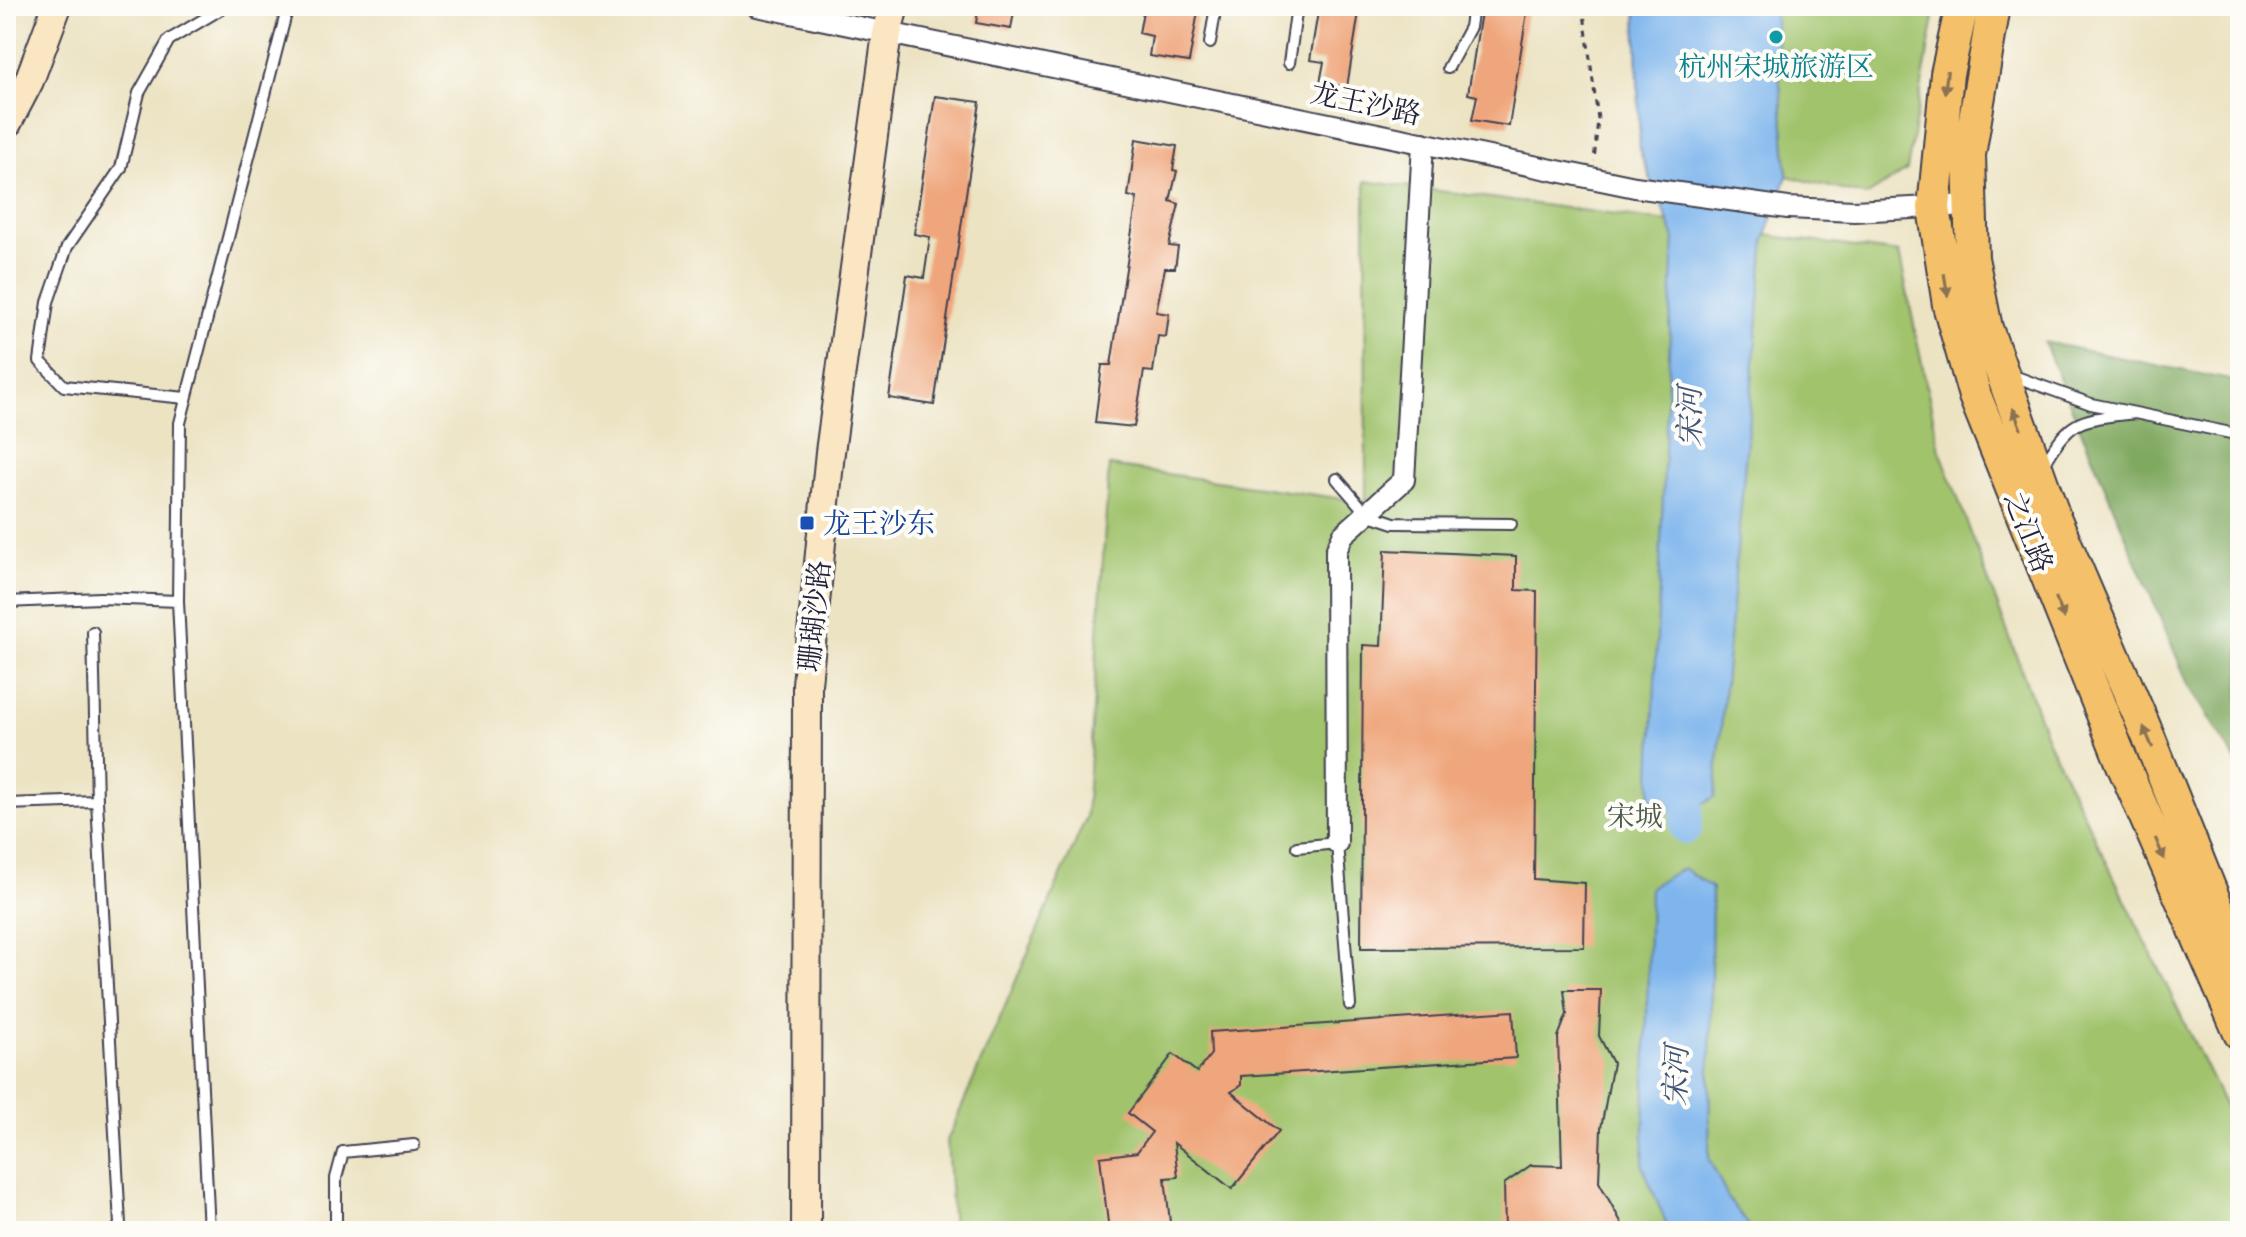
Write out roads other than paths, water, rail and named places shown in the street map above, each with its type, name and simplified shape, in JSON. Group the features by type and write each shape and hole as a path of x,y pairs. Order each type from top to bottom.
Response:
{"main road":[{"name":"之江路","path":"1962,6 1947,74 1934,208 1949,305 1975,396 2124,767 2240,1033"},
{"name":"之江路","path":"1994,6 1969,155 1972,258 1986,328 2040,478 2240,965"}],"street":[{"path":"6,125 29,81 57,6"},
{"name":"龙王沙路","path":"757,6 1635,187 1788,208 1854,211 1969,205"},
{"name":"珊瑚沙路","path":"806,1231 807,684 830,452 887,33 894,6"},
{"path":"1337,843 1336,551 1343,535 1404,480 1423,143"}],"lane":[{"path":"186,398 64,386 40,361 48,302 67,247 121,168 139,93 169,40 226,6"},
{"path":"209,1231 178,601 180,423 287,9 265,6"},
{"path":"1210,43 1216,6"},
{"path":"1289,63 1297,6"},
{"path":"1448,68 1470,27 1473,6"},
{"path":"2000,370 2091,404 2240,435"},
{"path":"2040,478 2059,438 2081,420 2135,413"},
{"path":"1337,479 1367,514 1394,523 1511,524"},
{"path":"6,602 100,598 178,601"},
{"path":"93,632 97,801 120,1225 116,1231"},
{"path":"6,804 97,801"},
{"path":"1297,847 1337,843 1350,1005"},
{"path":"336,1231 336,1178 343,1152 414,1145"}],"water":[{"path":"1636,6 1774,6 1787,176 1765,239 1715,797 1687,813 1650,800 1674,236 1640,152"},
{"path":"1683,868 1712,888 1709,1159 1728,1198 1753,1231 1669,1231 1643,1166 1650,887"}],"waterway":[{"name":"宋河","path":"1686,828 1689,769"}],"place":[{"name":"杭州宋城旅游区","path":"1776,37"},
{"name":"龙王沙东","path":"807,523"}],"park label":[{"name":"宋城","path":"1635,816"}]}
